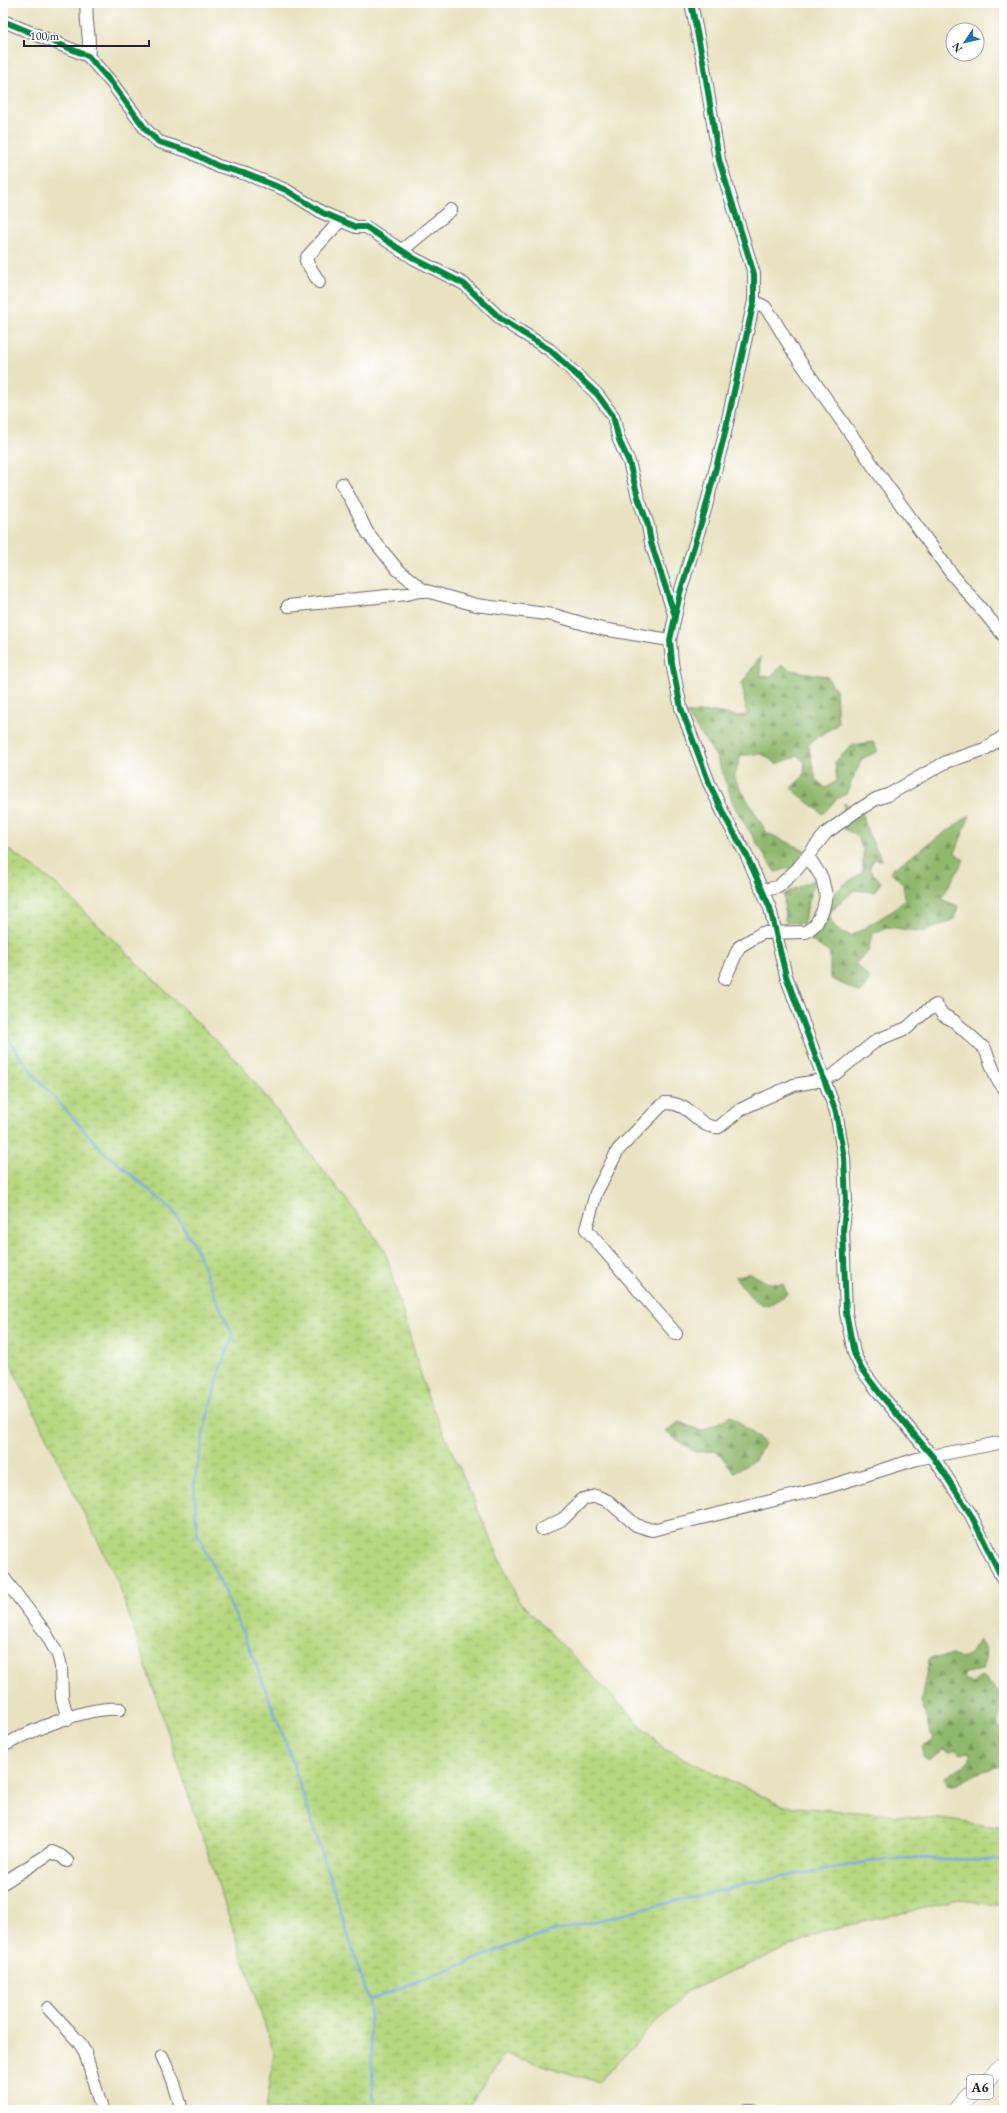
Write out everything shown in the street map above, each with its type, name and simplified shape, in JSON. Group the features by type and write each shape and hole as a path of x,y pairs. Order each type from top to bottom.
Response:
{"main road":[{"name":"A6","path":"955,2110 1004,2064"}],"street":[{"path":"87,3 85,18 91,43 88,56"},
{"path":"691,3 704,61 719,160 754,274 754,301 724,437 706,510 680,593 670,640 672,664 680,708 709,783 762,890 777,933 786,976 836,1112 844,1158 846,1202 843,1230 845,1290 848,1326 854,1354 862,1370 881,1395 934,1457 971,1515 1004,1582"},
{"path":"3,21 88,56 111,82 146,131 159,142 188,151 218,166 246,174 286,190 323,213 356,227 366,226 401,251 464,284 502,320 550,350 605,405 613,416 619,440 629,462 638,497 648,525 652,543 675,617"},
{"path":"401,251 451,210"},
{"path":"319,282 306,261 307,258 341,220"},
{"path":"754,301 765,307 794,353 892,494 951,573 1004,636"},
{"path":"342,484 367,532 397,569 423,590 476,604 554,615 602,629 670,640"},
{"path":"288,606 407,594 423,590"},
{"path":"762,890 778,887 808,856 826,833 855,812 946,762 985,749 1004,736"},
{"path":"725,980 739,947 762,933 806,932 816,924 823,910 826,895 822,878 808,856"},
{"path":"676,1334 586,1229 596,1193 618,1150 627,1139 665,1103 680,1105 697,1116 701,1123 712,1128 719,1127 740,1110 794,1085 823,1080 835,1074 877,1040 898,1033 913,1025 925,1012 936,1006 943,1014 954,1021 986,1050 996,1079 1004,1088"},
{"path":"542,1529 563,1519 583,1499 590,1496 602,1498 636,1525 652,1530 824,1488 898,1464 1004,1442"},
{"path":"3,1577 45,1632 58,1655 61,1666 62,1698 68,1719"},
{"path":"3,1746 29,1732 88,1711 109,1708 120,1709"},
{"path":"3,1883 52,1852 61,1856 67,1861"},
{"path":"48,2008 78,2041 85,2052 102,2110"},
{"path":"162,2056 173,2080 182,2110"},
{"path":"747,2110 752,2110"}],"green space":[{"path":"760,657 761,676 771,676 782,665 790,670 826,676 836,690 838,724 808,744 816,780 826,788 837,781 835,762 852,745 873,742 878,751 862,759 846,794 836,799 823,814 791,788 804,776 805,762 797,756 777,764 762,754 741,755 734,778 767,833 809,852 793,867 775,872 735,808 716,756 686,713 716,712 737,716 747,715 742,683"},
{"path":"844,803 862,813 867,831 882,860 874,859 869,869 881,882 874,892 854,890 829,913 834,925 839,930 851,936 894,910 905,898 903,884 890,871 970,815 955,853 964,860 941,899 958,906 954,919 925,932 887,927 872,934 868,952 855,963 870,979 861,993 830,978 830,953 809,939 819,931 826,902 842,886 863,872 863,850 857,835 844,829"},
{"path":"3,846 56,884 241,1065 384,1248 427,1395 518,1600 664,1749 783,1806 940,1819 1004,1828 1004,1905 960,1900 827,1930 686,1992 599,2082 505,2054 466,2110 266,2110 274,2053 118,1582 3,1349"},
{"path":"815,879 803,924 785,921 784,894"},
{"path":"750,1273 768,1283 783,1284 787,1294 768,1306 758,1302 749,1295 735,1277"},
{"path":"731,1416 765,1443 754,1461 734,1472 717,1451 695,1452 666,1432 679,1422 702,1431"},
{"path":"979,1640 985,1651 982,1670 965,1673 963,1679 972,1684 981,1677 1004,1696 1004,1710 1000,1711 998,1727 1004,1730 1004,1769 999,1766 978,1773 954,1786 947,1785 944,1778 970,1761 970,1751 960,1754 956,1750 951,1752 944,1749 929,1760 923,1756 923,1747 934,1739 930,1733 921,1701 929,1659 952,1655 960,1659 970,1654"}],"waterway":[{"path":"3,1031 33,1074 104,1152 173,1210 195,1246 233,1336 221,1366 205,1426 194,1483 197,1532 248,1644 289,1751 369,2000 374,2110"},
{"path":"369,2000 533,1937 748,1883 890,1858 1004,1860"}],"cycle path":[{"path":"691,3 703,61 719,160 754,274 754,301 724,437 705,510 680,593 670,640 672,663 681,708 709,783 726,819 746,854 770,908 786,976 836,1112 844,1158 846,1202 843,1230 846,1313 854,1353 862,1370 933,1457 946,1476 971,1515 1004,1582"},
{"path":"3,21 88,56 111,82 147,131 159,142 188,151 218,166 246,174 286,190 323,213 356,227 366,227 415,259 464,284 502,320 550,350 597,394 613,416 619,440 629,462 638,497 648,525 651,543 674,613"}]}
